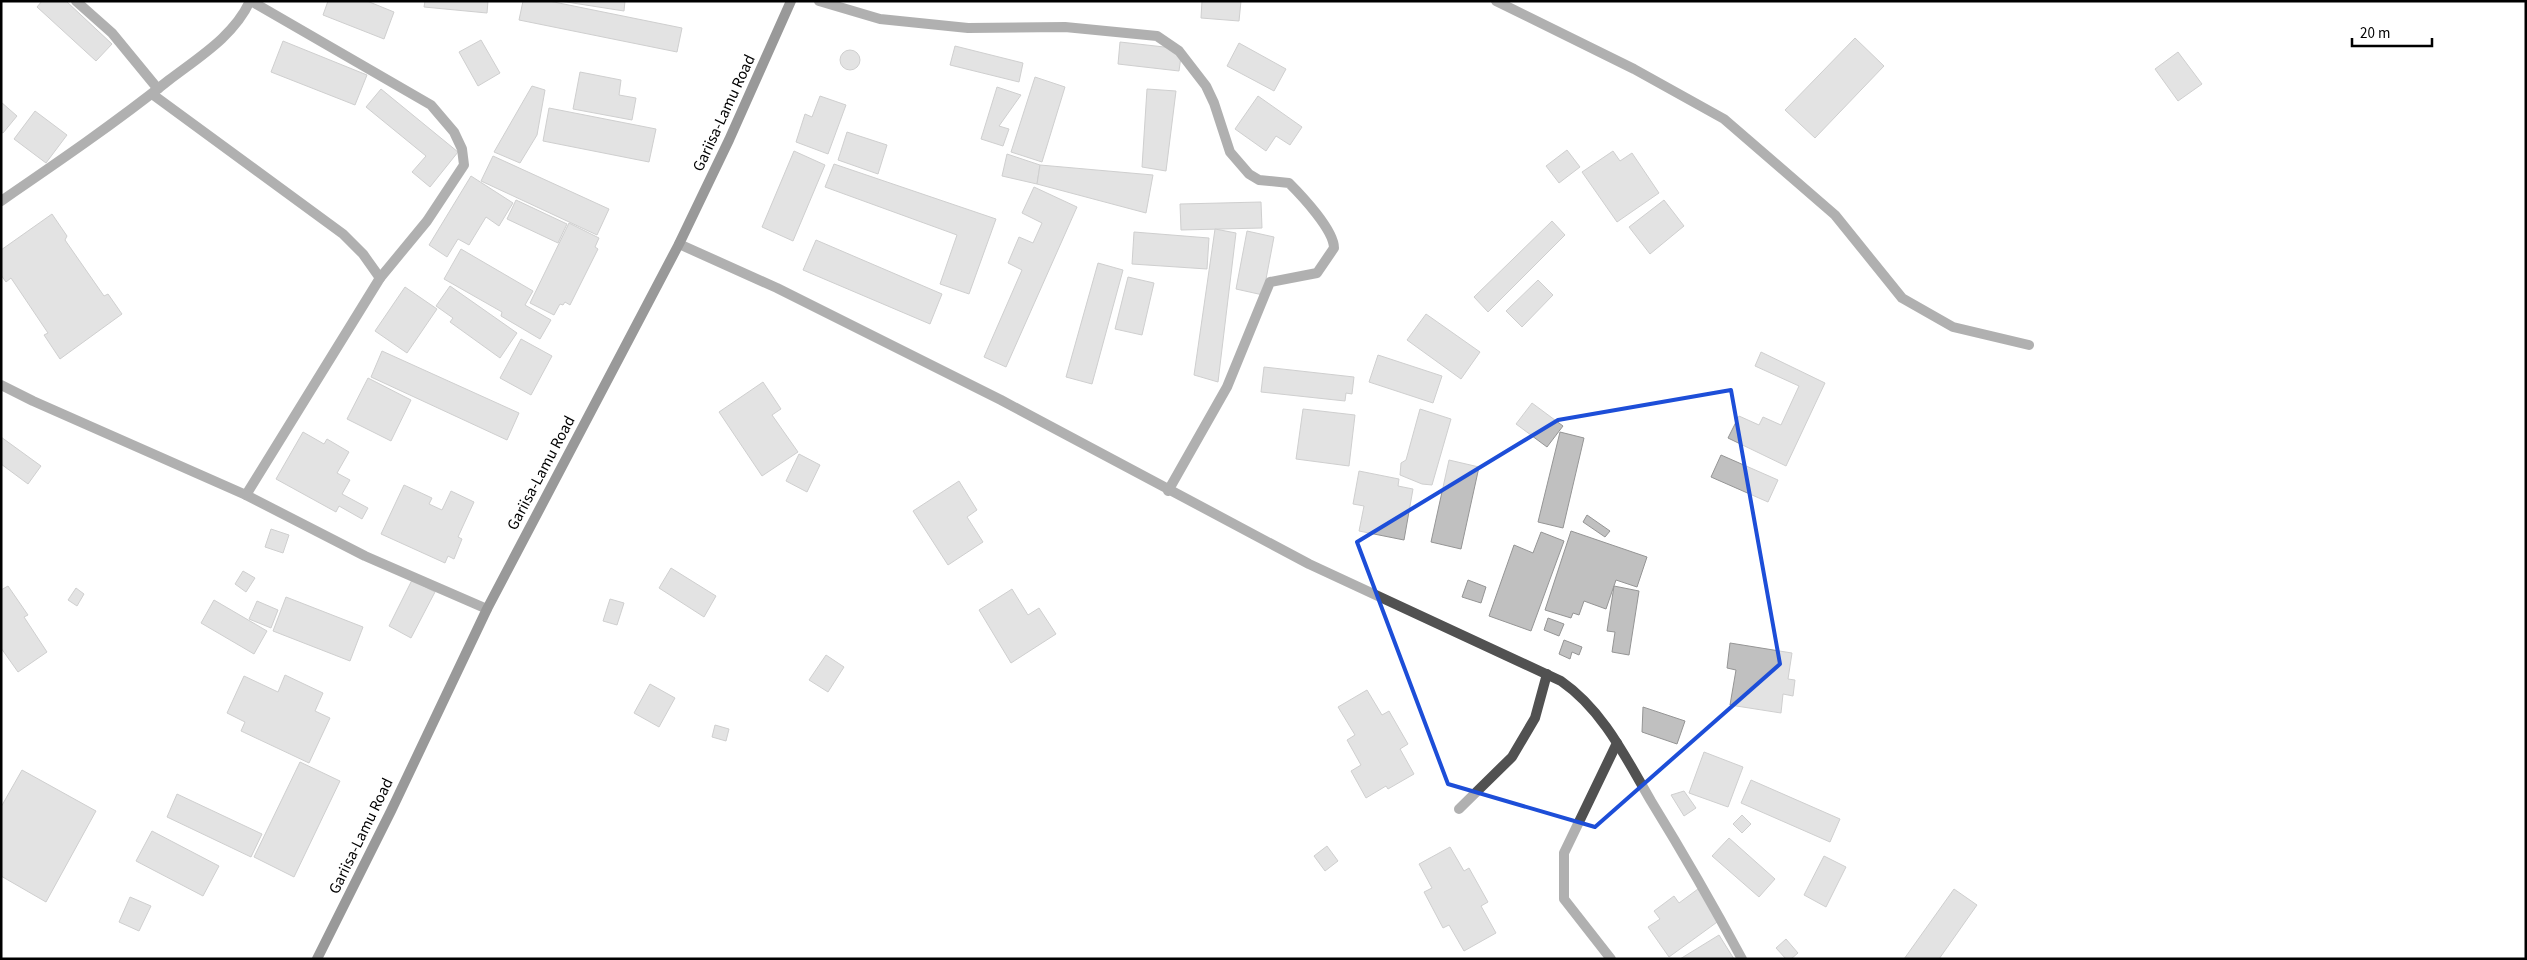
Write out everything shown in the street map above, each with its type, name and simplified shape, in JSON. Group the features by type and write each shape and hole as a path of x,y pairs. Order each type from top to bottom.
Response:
{"street":[{"path":"76,1 112,33 155,92 343,234 363,254 380,278"},
{"path":"1,201 155,92 216,45 242,19 251,1 431,105 454,132 462,150 464,165 427,221 380,278 246,495"},
{"name":"Gariisa-Lamu Road","path":"317,959 487,609 679,244 730,140 791,1"},
{"path":"820,1 880,19 958,28 1065,27 1157,36 1179,51 1206,86 1214,103 1230,152 1249,174 1259,180 1289,183 1314,211 1334,243 1331,254 1320,270 1313,275 1270,282 1227,387 1168,491"},
{"path":"1496,1 1634,69 1724,119 1834,215 1902,298 1953,327 2029,345"},
{"path":"679,244 777,288 1001,400 1168,491 1309,564 1547,674 1580,696 1602,720 1617,743 1690,864 1742,959"},
{"path":"1,385 246,495 365,556 487,609"},
{"path":"1459,809 1512,756 1535,718 1547,674"},
{"path":"1611,959 1564,900 1564,853 1617,743"}],"highlighted area":[{"path":"1731,390 1780,664 1595,827 1448,784 1357,542 1558,420"}],"building":[{"path":"42,1 66,1 112,44 96,61 37,7"},
{"path":"328,1 367,1 394,12 384,39 323,15"},
{"path":"425,1 488,1 487,13 424,7"},
{"path":"523,1 549,1 682,28 677,52 519,20"},
{"path":"560,1 625,1 624,11"},
{"path":"1202,1 1241,1 1239,21 1201,18"},
{"path":"1855,38 1884,66 1815,138 1785,110"},
{"path":"481,40 500,73 478,86 459,52"},
{"path":"283,41 367,75 355,105 271,72"},
{"path":"1120,42 1182,49 1179,71 1118,64"},
{"path":"1239,43 1286,69 1274,91 1227,66"},
{"path":"955,46 1023,63 1019,82 950,65"},
{"path":"850,50 857,53 860,60 857,67 850,70 843,67 840,60 843,53"},
{"path":"2178,52 2202,84 2178,101 2155,69"},
{"path":"580,72 621,80 619,95 636,98 632,120 573,109"},
{"path":"1035,77 1065,87 1042,162 1011,152"},
{"path":"532,86 545,90 537,135 520,163 494,152"},
{"path":"997,87 1021,95 999,126 1009,129 1003,146 981,139"},
{"path":"381,89 458,152 430,187 412,172 426,156 366,107"},
{"path":"1147,89 1176,91 1166,171 1142,167"},
{"path":"820,96 846,105 828,154 796,142 805,114 812,117"},
{"path":"1258,96 1302,127 1290,145 1276,136 1266,151 1235,129"},
{"path":"1,102 17,116 3,133 1,132"},
{"path":"549,108 656,129 649,162 543,141"},
{"path":"35,111 67,135 46,163 14,139"},
{"path":"847,132 887,145 878,174 838,160"},
{"path":"1567,150 1580,167 1559,183 1546,166"},
{"path":"794,151 825,165 793,241 762,227"},
{"path":"1613,151 1620,161 1632,153 1659,193 1617,222 1582,172"},
{"path":"1007,154 1040,165 1037,184 1002,176"},
{"path":"493,156 609,209 597,235 481,181"},
{"path":"834,164 996,219 969,294 940,284 957,235 825,187"},
{"path":"1040,165 1153,175 1146,213 1037,184"},
{"path":"471,176 513,203 499,226 486,217 469,245 458,239 447,257 429,245"},
{"path":"1034,187 1077,207 1006,367 984,357 1022,270 1008,263 1019,237 1033,243 1042,223 1022,213"},
{"path":"516,200 567,224 558,243 507,219"},
{"path":"1664,200 1684,226 1650,254 1629,227"},
{"path":"1261,202 1262,228 1181,230 1180,204"},
{"path":"52,214 67,236 65,240 104,296 108,294 122,314 60,359 44,335 48,333 11,278 6,282 1,275 1,250"},
{"path":"1552,221 1565,235 1488,312 1474,297"},
{"path":"569,223 599,238 595,247 598,249 570,305 565,302 563,305 560,304 554,315 530,303"},
{"path":"1215,229 1236,233 1218,382 1194,375"},
{"path":"1247,231 1274,237 1263,295 1236,289"},
{"path":"1134,232 1209,238 1207,269 1132,264"},
{"path":"816,240 942,294 930,324 803,270"},
{"path":"461,249 533,291 525,305 551,320 540,339 501,316 502,312 444,279"},
{"path":"1098,263 1123,270 1092,384 1066,377"},
{"path":"1128,277 1154,283 1142,335 1115,329"},
{"path":"1538,280 1553,295 1522,327 1506,311"},
{"path":"450,286 517,333 500,358 450,322 453,318 436,306"},
{"path":"405,287 437,309 407,353 375,331"},
{"path":"1426,314 1480,352 1461,379 1407,340"},
{"path":"521,339 552,356 531,395 500,378"},
{"path":"382,351 519,413 507,440 371,377"},
{"path":"1761,352 1825,383 1786,466 1728,438 1739,416 1759,425 1763,417 1781,425 1799,386 1755,366"},
{"path":"1378,355 1442,376 1433,403 1369,382"},
{"path":"1264,367 1354,377 1352,394 1346,393 1345,401 1261,392"},
{"path":"368,378 411,400 391,441 347,419"},
{"path":"763,382 781,409 772,415 798,452 762,476 719,412"},
{"path":"1532,403 1563,426 1547,447 1516,424"},
{"path":"1303,409 1355,415 1349,466 1296,459"},
{"path":"1420,409 1451,419 1432,485 1422,484 1400,475 1401,463 1406,460"},
{"path":"303,432 324,444 327,439 349,452 337,473 350,480 342,494 368,508 362,519 339,506 336,512 276,479"},
{"path":"1560,432 1584,438 1563,528 1538,522"},
{"path":"1,437 41,466 28,484 1,464"},
{"path":"799,454 820,465 807,492 786,481"},
{"path":"1721,455 1778,480 1768,502 1711,477"},
{"path":"1449,460 1479,467 1461,549 1431,542"},
{"path":"1359,471 1399,479 1398,486 1413,489 1404,540 1359,531 1364,506 1353,504"},
{"path":"959,481 977,510 967,517 983,542 948,565 913,511"},
{"path":"404,485 432,498 429,504 442,510 451,491 474,502 458,537 462,539 454,559 448,556 445,563 381,534"},
{"path":"1587,515 1610,531 1605,537 1583,522"},
{"path":"271,529 289,535 283,553 265,547"},
{"path":"1571,531 1647,557 1637,587 1616,580 1606,609 1584,601 1579,615 1573,613 1571,618 1545,610"},
{"path":"1541,532 1564,541 1531,631 1489,616 1514,545 1533,553"},
{"path":"671,568 716,596 704,617 659,588"},
{"path":"243,571 255,578 246,592 235,584"},
{"path":"412,580 435,592 411,638 389,626"},
{"path":"1468,580 1486,587 1481,603 1462,597"},
{"path":"8,586 28,615 24,617 47,652 18,672 1,648 1,590"},
{"path":"1614,586 1639,591 1629,655 1612,652 1615,632 1607,631"},
{"path":"76,588 84,594 77,606 68,600"},
{"path":"1012,589 1028,615 1039,608 1056,634 1011,663 979,610"},
{"path":"286,597 363,627 350,661 273,631"},
{"path":"610,599 624,603 617,625 603,621"},
{"path":"214,600 267,631 254,654 201,623"},
{"path":"257,601 278,610 271,628 249,619"},
{"path":"1548,618 1564,624 1559,636 1544,630"},
{"path":"1564,640 1582,647 1579,655 1572,652 1570,659 1559,654"},
{"path":"1730,643 1792,653 1788,679 1795,680 1793,696 1783,694 1781,713 1730,705 1736,670 1727,668"},
{"path":"826,655 844,667 828,692 809,680"},
{"path":"285,675 323,693 315,711 330,718 309,763 241,731 245,722 227,713 244,676 278,692"},
{"path":"650,684 675,698 659,727 634,713"},
{"path":"1367,690 1382,715 1389,711 1408,744 1400,749 1414,774 1388,789 1386,786 1366,798 1351,771 1361,765 1347,740 1355,735 1338,707"},
{"path":"1643,707 1685,721 1677,744 1642,732"},
{"path":"715,725 729,729 726,741 712,737"},
{"path":"1704,752 1743,767 1728,807 1689,793"},
{"path":"300,762 340,781 294,877 254,857"},
{"path":"22,770 96,811 46,902 1,876 1,807"},
{"path":"1751,780 1840,819 1830,842 1741,803"},
{"path":"1684,791 1696,808 1684,816 1671,795"},
{"path":"177,794 262,834 251,857 167,817"},
{"path":"1742,815 1751,824 1742,833 1733,824"},
{"path":"152,831 219,866 203,896 136,861"},
{"path":"1729,838 1775,879 1759,897 1712,856"},
{"path":"1327,846 1338,861 1325,871 1314,856"},
{"path":"1450,847 1464,871 1469,868 1488,902 1481,906 1496,933 1464,951 1449,925 1443,928 1424,892 1432,888 1419,864"},
{"path":"1824,856 1846,867 1826,907 1804,895"},
{"path":"1698,889 1720,920 1669,957 1648,927 1660,919 1654,911 1674,896 1679,903"},
{"path":"1954,889 1977,905 1939,959 1904,959"},
{"path":"130,897 151,906 139,931 119,922"},
{"path":"1719,935 1734,959 1680,959"},
{"path":"1786,939 1798,953 1791,959 1786,959 1776,948"}]}
